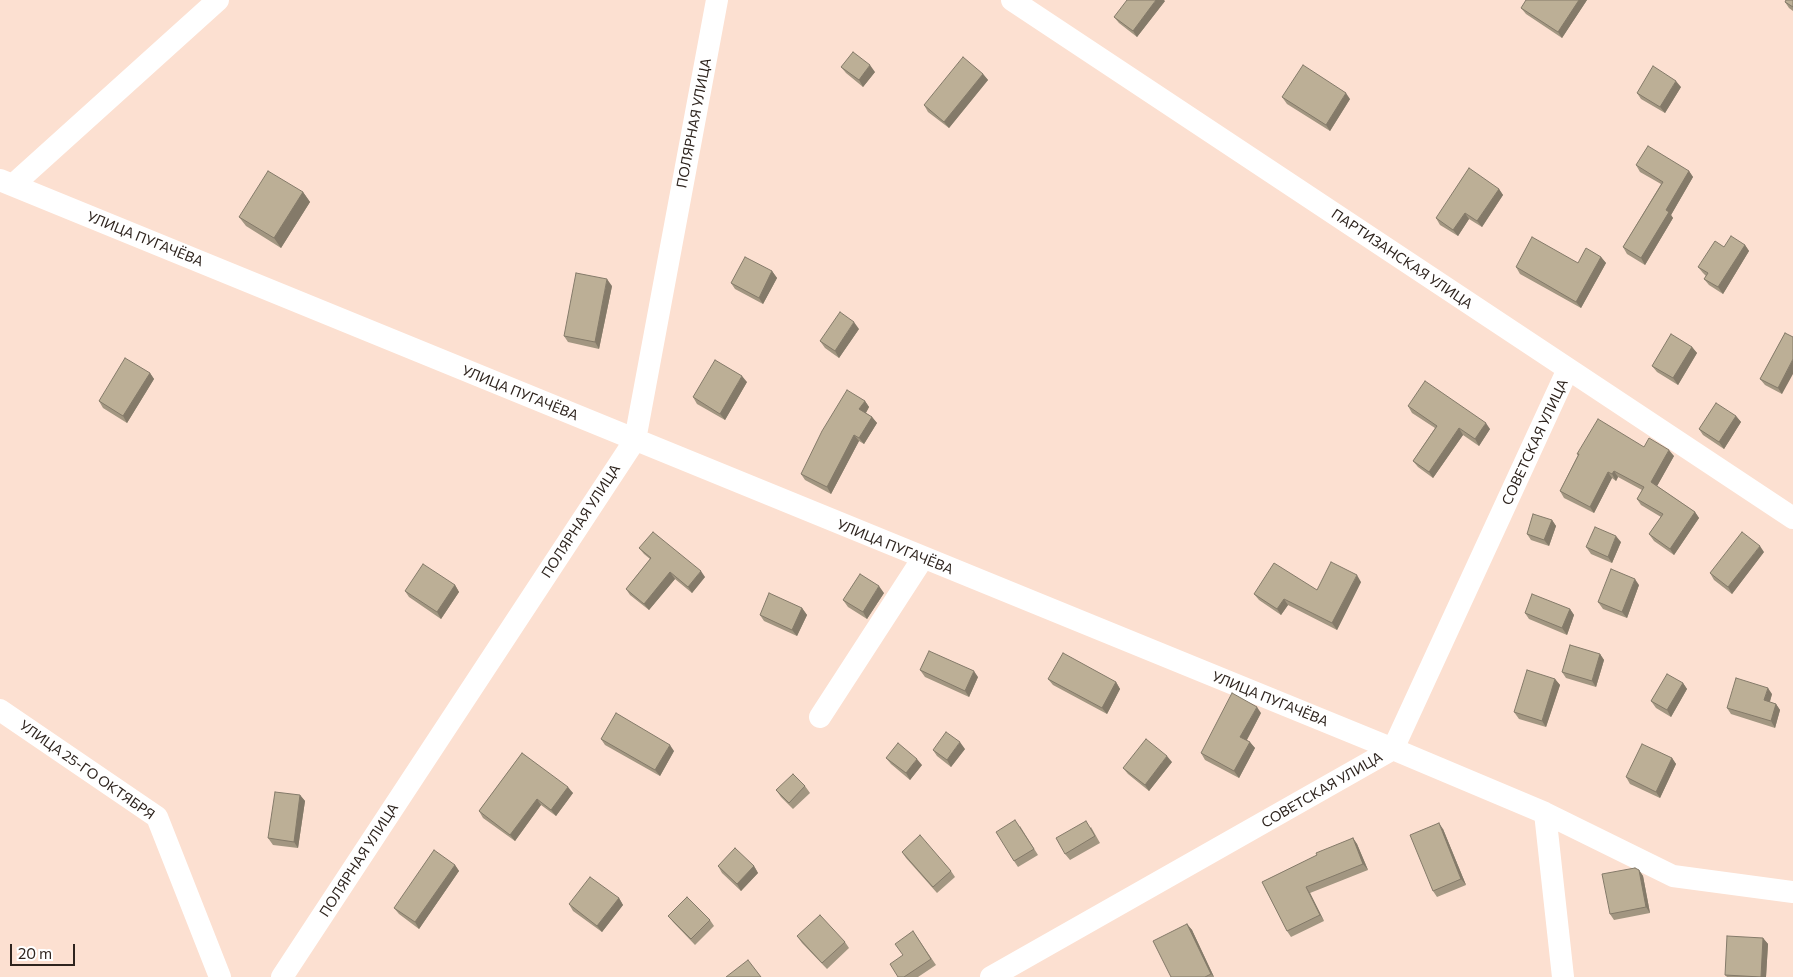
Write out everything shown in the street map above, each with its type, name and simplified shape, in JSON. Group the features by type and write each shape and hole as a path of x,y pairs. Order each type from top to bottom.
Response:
{"street":[{"path":"7,183 218,0"},
{"name":"ПОЛЯРНАЯ УЛИЦА","path":"282,977 635,440 717,0"},
{"name":"ПАРТИЗАНСКАЯ УЛИЦА","path":"1012,0 1793,518"},
{"name":"УЛИЦА ПУГАЧЁВА","path":"7,183 1393,749 1545,813 1673,876 1793,892"},
{"name":"СОВЕТСКАЯ УЛИЦА","path":"991,977 1393,749 1568,369"},
{"path":"820,717 923,558"},
{"name":"УЛИЦА 25-ГО ОКТЯБРЯ","path":"0,710 157,817 220,977"},
{"path":"1545,813 1563,977"}],"building":[{"path":"1127,0 1156,0 1133,31 1114,17"},
{"path":"1526,0 1579,0 1558,32 1521,8"},
{"path":"1786,0 1793,0 1793,7 1785,2"},
{"path":"853,52 870,65 859,80 841,67"},
{"path":"963,57 983,74 944,122 924,105"},
{"path":"1303,65 1346,93 1326,125 1282,97"},
{"path":"1653,66 1676,81 1660,107 1637,93"},
{"path":"1648,146 1689,171 1666,210 1669,212 1641,258 1623,247 1663,182 1636,165"},
{"path":"1469,168 1499,189 1477,221 1465,213 1453,230 1436,218"},
{"path":"268,171 303,192 274,238 239,217"},
{"path":"1731,236 1745,245 1718,287 1704,279 1708,273 1698,267 1715,241 1724,247"},
{"path":"1532,237 1578,263 1586,248 1601,257 1576,302 1516,267"},
{"path":"745,257 772,271 759,298 731,283"},
{"path":"576,273 607,279 595,342 564,336"},
{"path":"840,312 854,322 835,351 820,341"},
{"path":"1785,333 1793,337 1793,359 1778,388 1760,379"},
{"path":"1671,334 1692,347 1673,378 1652,366"},
{"path":"125,358 150,373 123,416 99,401"},
{"path":"715,360 742,376 720,414 693,397"},
{"path":"1425,381 1486,423 1475,439 1459,428 1429,472 1413,461 1437,426 1408,406"},
{"path":"847,390 865,401 859,409 872,417 859,438 854,435 827,487 801,474 822,431"},
{"path":"1716,403 1736,416 1719,442 1699,429"},
{"path":"1598,419 1644,447 1649,438 1669,450 1651,482 1695,512 1670,549 1649,534 1663,514 1637,499 1644,487 1614,471 1612,474 1608,472 1590,507 1560,491 1579,454 1577,454"},
{"path":"1533,514 1552,520 1544,540 1527,534"},
{"path":"1595,527 1616,536 1608,557 1586,547"},
{"path":"653,532 701,571 688,587 670,572 644,604 626,589 651,558 639,548"},
{"path":"1742,532 1760,546 1728,587 1710,573"},
{"path":"1331,562 1357,575 1332,623 1284,599 1277,609 1254,594 1274,563 1317,590"},
{"path":"423,564 455,585 437,612 405,591"},
{"path":"1611,569 1635,579 1622,612 1598,602"},
{"path":"860,574 879,586 863,612 843,600"},
{"path":"769,593 802,608 792,630 760,615"},
{"path":"1532,594 1570,609 1562,628 1525,613"},
{"path":"1570,645 1600,654 1592,681 1562,672"},
{"path":"929,651 974,671 965,691 920,670"},
{"path":"1063,653 1116,682 1102,708 1048,679"},
{"path":"1527,670 1555,679 1542,721 1514,712"},
{"path":"1667,674 1683,683 1667,710 1651,701"},
{"path":"1736,678 1768,688 1764,700 1776,704 1771,721 1727,708"},
{"path":"1232,693 1257,707 1240,737 1250,742 1234,771 1201,753"},
{"path":"616,713 670,745 655,770 601,739"},
{"path":"946,732 960,742 947,760 933,750"},
{"path":"1146,739 1167,756 1145,785 1123,768"},
{"path":"898,743 917,759 906,773 886,758"},
{"path":"1642,744 1672,758 1656,792 1626,777"},
{"path":"522,753 568,787 551,810 537,799 510,835 479,811"},
{"path":"793,774 805,786 789,803 776,790"},
{"path":"275,792 300,795 294,842 268,838"},
{"path":"1015,820 1034,849 1014,861 996,832"},
{"path":"1086,821 1095,836 1065,854 1056,838"},
{"path":"1439,823 1461,879 1433,891 1410,835"},
{"path":"920,835 951,871 933,887 902,852"},
{"path":"1353,838 1363,864 1306,887 1320,915 1287,931 1262,882 1317,855 1316,853"},
{"path":"735,848 754,866 737,884 718,866"},
{"path":"434,850 455,865 415,922 394,908"},
{"path":"1635,868 1639,870 1646,907 1610,914 1602,874"},
{"path":"590,877 619,898 597,926 569,904"},
{"path":"687,897 710,920 691,939 668,916"},
{"path":"820,915 845,942 822,963 797,936"},
{"path":"1187,924 1211,974 1205,977 1171,977 1153,941"},
{"path":"913,931 931,959 904,977 898,977 890,964 903,955 895,944"},
{"path":"1727,936 1763,938 1761,977 1725,975"},
{"path":"748,960 761,977 726,977"}]}
